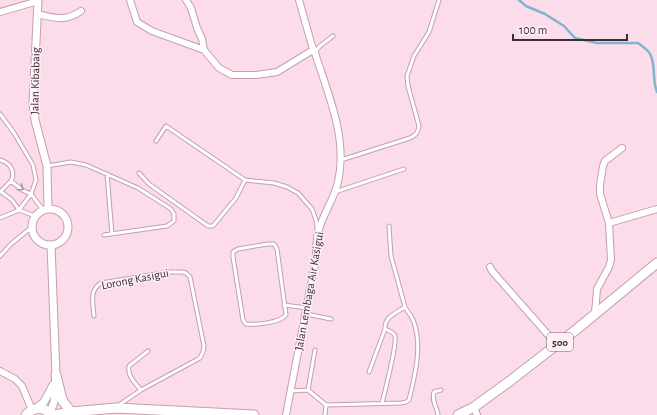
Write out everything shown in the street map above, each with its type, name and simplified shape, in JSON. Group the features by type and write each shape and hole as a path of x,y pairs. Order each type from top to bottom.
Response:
{"main road":[{"name":"500","path":"458,415 476,411 510,381 557,345 657,263"},
{"path":"56,375 62,400 75,413"},
{"path":"31,411 43,409 52,414 116,408 254,415"}],"street":[{"path":"130,0 137,22 152,30 204,50 219,68 232,75 256,75 277,72 314,51"},
{"path":"186,0 191,8 202,39 204,50"},
{"name":"Jalan Lembaga Air Kasigui","path":"286,415 316,258 318,234 335,192 340,171 340,144 335,115 299,0"},
{"path":"0,12 38,1"},
{"name":"Jalan Kibabaig","path":"38,1 33,104 35,120 47,166 45,209"},
{"path":"37,14 57,18 72,17 81,11"},
{"path":"595,313 597,289 609,267 611,260 609,223 600,194 600,185 604,163 622,148"},
{"path":"45,209 54,209 64,214 68,225 66,236 57,244 51,245 46,244 36,238 32,227 32,222 35,216 45,209"},
{"path":"609,223 657,209"},
{"path":"51,245 56,375 52,414"},
{"path":"490,267 557,345"},
{"path":"0,371 15,379 22,386 31,411 44,402 48,397 56,375"}],"lane":[{"path":"340,160 410,138 418,133 420,126 408,86 407,76 414,56 429,32 439,0"},
{"path":"314,51 333,36"},
{"path":"0,114 14,133 33,165 36,180 31,194 19,210 0,218"},
{"path":"156,141 166,126 245,180 274,183 298,193 312,209 316,220 318,234"},
{"path":"0,160 8,164 13,170 11,181 1,191 12,200 19,210 35,216"},
{"path":"47,166 65,163 78,163 107,174 151,195 171,210 174,218 172,223 167,226 104,235"},
{"path":"335,192 404,169"},
{"path":"139,173 149,184 208,226 213,226 236,198 245,180"},
{"path":"107,174 112,234"},
{"path":"11,181 22,190 31,194 45,209"},
{"path":"290,391 308,390 326,405 406,402 409,400 416,368 417,336 413,320 405,307 391,256 389,226"},
{"path":"0,256 11,244 32,227"},
{"path":"274,244 277,249 284,305 286,315 284,318 278,321 252,325 246,324 243,320 233,252 238,249 274,244"},
{"name":"Lorong Kasigui","path":"94,316 93,293 97,285 101,283 169,272 182,272 186,273 190,277 204,346 202,356 141,390 116,408"},
{"path":"284,305 331,318"},
{"path":"369,372 385,329 385,323 389,317 405,307"},
{"path":"382,403 395,340 393,333 385,329"},
{"path":"308,390 315,350"},
{"path":"141,390 130,376 129,366 148,351"},
{"path":"438,415 433,398 434,392 441,390"},
{"path":"325,415 326,405"}],"waterway":[{"path":"519,0 526,6 545,14 564,26 575,38 597,43 638,43 648,51 652,58 657,92"}]}
